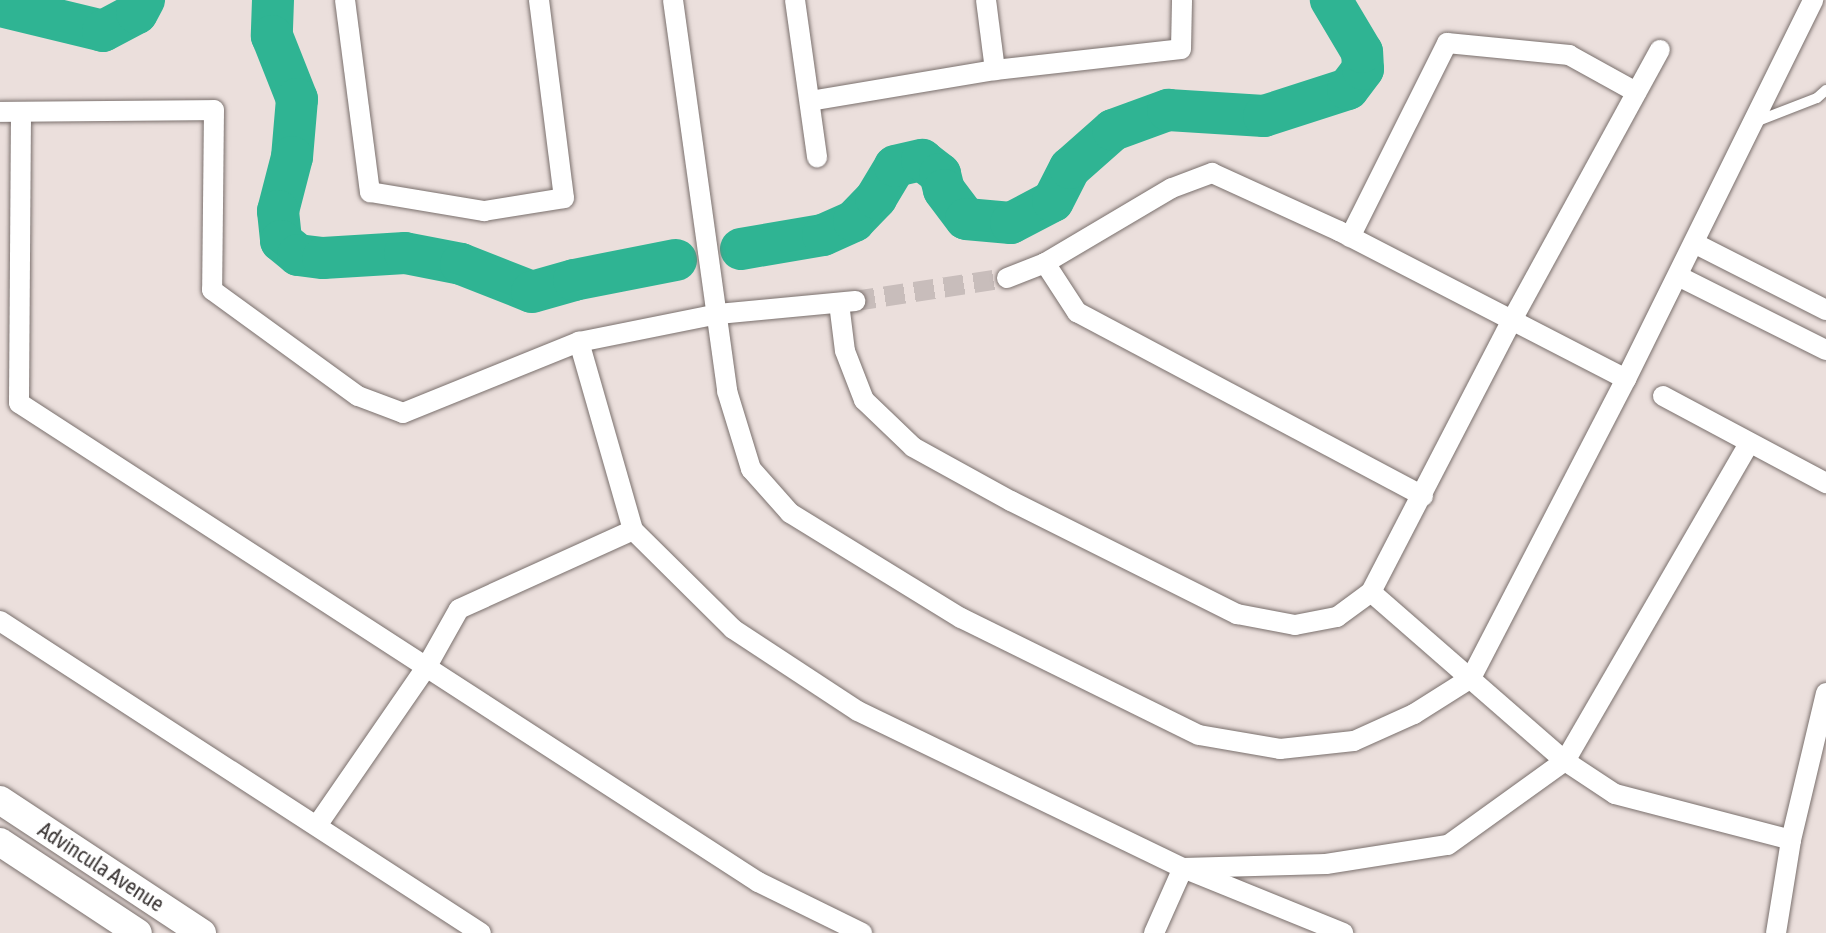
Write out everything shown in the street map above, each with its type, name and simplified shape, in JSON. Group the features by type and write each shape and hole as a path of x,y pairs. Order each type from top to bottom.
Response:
{"main road":[{"name":"Advincula Avenue","path":"0,800 202,933"},
{"name":"Advincula Avenue","path":"0,842 138,933"}],"street":[{"path":"345,0 370,192 484,211 564,198 539,0"},
{"path":"673,0 727,391 751,469 790,513 961,618 1199,735 1280,749 1354,741 1414,714 1471,678 1678,276 1813,0"},
{"path":"795,0 817,157"},
{"path":"986,0 995,70"},
{"path":"810,101 995,70 1181,49 1182,0"},
{"path":"1350,237 1447,43 1569,55 1636,92"},
{"path":"862,933 758,882 19,403 10,113 214,110 212,290 358,396 403,413 579,342 718,314 847,302 845,351 864,400 913,447 1011,501 1237,614 1295,625 1337,617 1371,592 1512,320 1660,50"},
{"path":"1007,278 1045,263 1172,188 1212,173 1350,237 1626,379"},
{"path":"1694,243 1826,310"},
{"path":"1045,263 1077,312 1423,496"},
{"path":"1678,276 1826,350"},
{"path":"579,342 633,530 733,629 858,711 1183,868 1343,933"},
{"path":"1663,396 1826,483"},
{"path":"1183,868 1326,864 1448,845 1565,761 1749,443"},
{"path":"318,824 427,666 459,609 633,530"},
{"path":"1371,592 1565,761 1615,794 1791,840"},
{"path":"0,621 318,824 481,933"},
{"path":"1776,933 1791,840 1826,693"},
{"path":"1154,933 1183,868"}],"lane":[{"path":"1753,122 1805,103 1826,90"}],"waterway":[{"path":"0,6 103,31 137,13 144,0"},
{"path":"273,0 272,36 297,99 292,157 278,211 281,241 298,255 323,258 405,253 461,264 532,292 574,280 676,260"},
{"path":"741,249 823,235 854,221 876,198 895,166 922,160 940,174 944,190 966,219 1011,223 1053,201 1070,168 1113,130 1168,110 1264,116 1348,89 1363,69 1362,52 1331,0"}],"tunnel":[{"path":"855,301 1007,278"}]}
